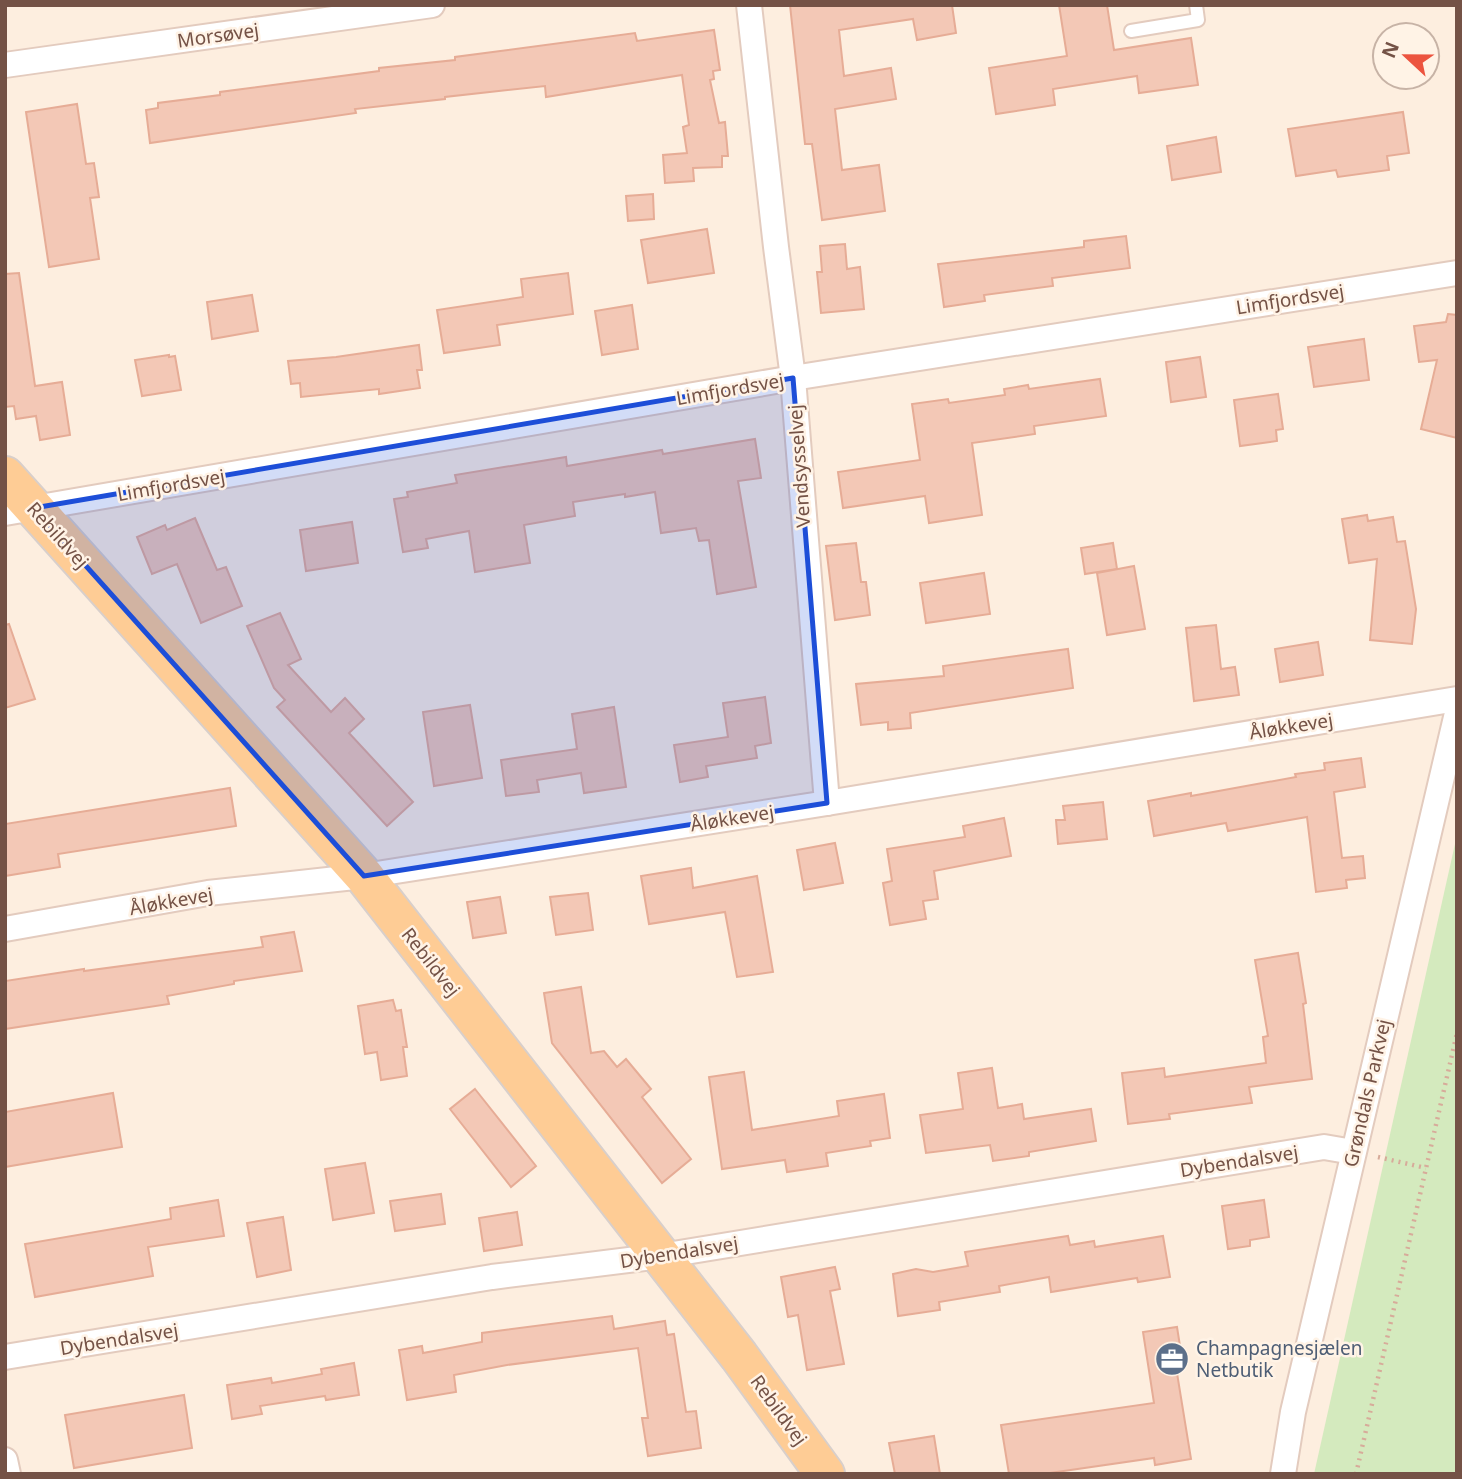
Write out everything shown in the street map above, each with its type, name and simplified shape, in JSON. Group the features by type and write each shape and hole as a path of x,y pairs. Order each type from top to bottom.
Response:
{"main road":[{"name":"Rebildvej","path":"5,476 20,510 364,876 739,1356 825,1474"}],"street":[{"name":"Morsøvej","path":"5,65 432,5"},
{"name":"Vendsysselvej","path":"749,5 793,378 827,803"},
{"name":"Limfjordsvej","path":"20,510 793,378 1457,273"},
{"name":"Åløkkevej","path":"5,929 208,893 364,876 827,803 1457,699"},
{"name":"Grøndals Parkvej","path":"1283,1474 1293,1412 1457,713"},
{"name":"Dybendalsvej","path":"5,1357 492,1277 661,1256 1324,1147 1353,1152"},
{"path":"5,1460 8,1474"}],"lane":[{"path":"1132,31 1198,20 1196,5"}],"path":[{"path":"1356,1474 1457,1033"},
{"path":"1385,1159 1426,1168"}],"highlighted area":[{"path":"793,378 827,803 364,876 34,508"}],"green space":[{"path":"1457,835 1457,1474 1314,1474"}],"building":[{"path":"790,5 952,5 956,33 917,40 913,19 839,30 844,76 891,68 896,99 835,109 842,170 879,165 885,211 822,220 812,144 805,144"},
{"path":"1059,5 1107,5 1114,50 1191,38 1198,85 1139,93 1137,76 1053,89 1055,105 996,114 989,68 1067,56"},
{"path":"714,30 720,70 713,71 714,79 710,80 719,123 725,122 728,156 722,156 722,167 693,168 694,181 665,183 663,155 687,153 683,127 689,125 682,75 546,97 545,86 445,97 150,143 146,110 158,108 158,103 379,71 379,68 455,60 455,57 635,33 637,41"},
{"path":"77,104 86,164 94,163 99,197 90,198 99,259 49,267 26,112"},
{"path":"1403,112 1409,153 1387,156 1389,170 1338,177 1336,170 1296,176 1288,129"},
{"path":"1216,137 1221,172 1172,180 1167,146"},
{"path":"653,194 654,219 628,221 626,196"},
{"path":"707,229 714,273 648,283 641,240"},
{"path":"1126,236 1130,268 1052,278 1053,286 984,295 985,301 944,307 938,264 1084,247 1084,241"},
{"path":"845,244 847,269 860,267 864,309 821,313 817,272 822,272 820,246"},
{"path":"19,273 35,386 62,382 70,435 40,440 36,416 16,419 14,406 5,407 5,274"},
{"path":"568,273 573,314 497,325 500,345 444,353 437,310 523,297 521,279"},
{"path":"252,295 258,331 212,339 207,302"},
{"path":"632,305 638,349 602,355 595,311"},
{"path":"1448,314 1457,315 1457,438 1421,429 1437,360 1419,362 1414,326 1446,322"},
{"path":"1364,339 1369,380 1314,387 1308,347"},
{"path":"419,345 422,370 417,370 420,388 379,394 379,389 301,397 300,383 291,384 288,361"},
{"path":"175,356 181,390 142,396 135,360"},
{"path":"1200,357 1206,397 1171,402 1166,362"},
{"path":"1100,379 1106,416 1034,426 1035,434 972,443 982,515 929,523 925,496 843,508 838,472 920,460 912,404 948,399 949,403 1005,395 1004,389 1028,385 1029,389"},
{"path":"1278,394 1283,429 1276,430 1277,441 1240,446 1234,400"},
{"path":"755,439 761,478 738,481 756,587 717,594 709,540 699,541 696,528 661,533 655,492 573,502 575,516 524,525 530,563 475,572 469,531 426,539 428,548 403,552 394,499 408,497 407,492 457,483 455,475 566,457 567,466 662,450 663,454"},
{"path":"1367,515 1368,521 1393,517 1397,542 1405,541 1416,609 1412,644 1370,640 1377,559 1349,563 1342,519"},
{"path":"195,518 217,570 226,567 242,606 201,623 177,564 152,574 137,537 165,525 167,530"},
{"path":"352,522 358,563 306,571 300,530"},
{"path":"856,543 861,582 866,582 870,615 835,620 826,546"},
{"path":"1113,543 1117,569 1085,574 1081,548"},
{"path":"1134,566 1145,629 1107,635 1097,573"},
{"path":"984,573 990,614 926,623 920,583"},
{"path":"280,613 301,659 288,665 331,712 345,698 364,719 349,733 413,802 387,826 277,707 285,700 274,688 247,626"},
{"path":"9,624 35,699 5,708 5,625"},
{"path":"1216,625 1221,669 1235,667 1239,695 1194,701 1186,628"},
{"path":"1318,642 1323,675 1280,682 1275,649"},
{"path":"1068,649 1073,688 910,713 911,728 888,730 888,722 861,725 856,684 944,676 943,666"},
{"path":"765,697 771,743 755,746 757,758 706,766 708,777 680,782 674,745 728,737 723,703"},
{"path":"470,705 482,778 434,786 423,712"},
{"path":"614,707 626,787 584,793 581,773 537,780 539,792 506,796 501,760 577,749 572,714"},
{"path":"1361,758 1365,787 1334,792 1342,858 1363,856 1365,878 1346,880 1347,888 1316,892 1307,817 1228,831 1226,823 1154,836 1148,801 1296,777 1295,774 1325,770 1324,763"},
{"path":"230,788 236,826 58,854 60,867 5,876 5,824"},
{"path":"1103,802 1107,839 1058,844 1056,820 1065,820 1063,806"},
{"path":"1004,818 1011,856 934,871 938,899 923,901 926,919 890,925 883,883 892,881 887,849 965,837 963,826"},
{"path":"835,843 843,883 804,890 797,850"},
{"path":"691,868 693,888 757,876 773,972 737,977 725,912 649,924 641,876"},
{"path":"588,893 593,930 556,935 550,897"},
{"path":"500,897 506,933 473,938 467,902"},
{"path":"294,932 302,971 234,981 234,984 167,996 169,1004 5,1029 5,981 263,947 261,937"},
{"path":"1298,953 1306,1003 1303,1004 1312,1079 1249,1087 1252,1103 1169,1114 1170,1119 1128,1124 1122,1073 1164,1068 1165,1077 1266,1063 1263,1037 1268,1036 1255,960"},
{"path":"581,987 591,1053 604,1051 617,1067 626,1059 651,1089 642,1097 691,1159 662,1183 552,1043 544,993"},
{"path":"393,1000 396,1011 401,1010 407,1047 403,1047 407,1076 381,1080 377,1052 365,1054 358,1006"},
{"path":"992,1068 998,1108 1022,1104 1024,1119 1091,1109 1096,1141 993,1161 990,1145 926,1153 920,1115 963,1109 958,1073"},
{"path":"744,1072 752,1130 839,1116 837,1101 884,1094 890,1138 870,1141 871,1146 826,1153 828,1166 787,1172 785,1160 722,1169 709,1077"},
{"path":"475,1089 536,1166 511,1187 450,1109"},
{"path":"113,1093 122,1147 5,1167 5,1112"},
{"path":"365,1163 374,1213 333,1220 325,1169"},
{"path":"441,1194 445,1224 395,1231 390,1201"},
{"path":"218,1200 224,1236 148,1247 153,1276 35,1297 25,1244 171,1219 170,1208"},
{"path":"1264,1200 1269,1237 1250,1240 1250,1246 1228,1249 1222,1206"},
{"path":"517,1212 522,1245 484,1251 479,1218"},
{"path":"283,1217 291,1270 257,1277 247,1223"},
{"path":"1068,1236 1070,1245 1094,1241 1095,1247 1163,1236 1170,1277 1138,1282 1137,1278 1051,1292 1049,1277 999,1286 1000,1292 939,1302 940,1310 898,1316 893,1274 916,1269 933,1272 968,1266 965,1252"},
{"path":"835,1267 840,1289 830,1291 844,1364 807,1370 798,1315 788,1317 781,1277"},
{"path":"612,1316 614,1329 665,1321 667,1335 674,1334 686,1412 696,1411 701,1448 648,1456 642,1418 648,1418 638,1348 507,1365 454,1375 456,1392 407,1400 399,1350 422,1346 423,1353 482,1342 482,1333"},
{"path":"1177,1327 1183,1365 1176,1367 1191,1459 1155,1465 1154,1458 1043,1474 1009,1474 1001,1425 1154,1403 1143,1332"},
{"path":"354,1363 359,1395 326,1400 325,1396 260,1406 262,1414 232,1419 227,1385 271,1378 272,1383 322,1374 321,1369"},
{"path":"184,1395 192,1448 74,1468 65,1415"},
{"path":"934,1436 940,1474 895,1474 889,1443"}],"place":[{"name":"Champagnesjælen Netbutik","path":"1172,1359"}]}
